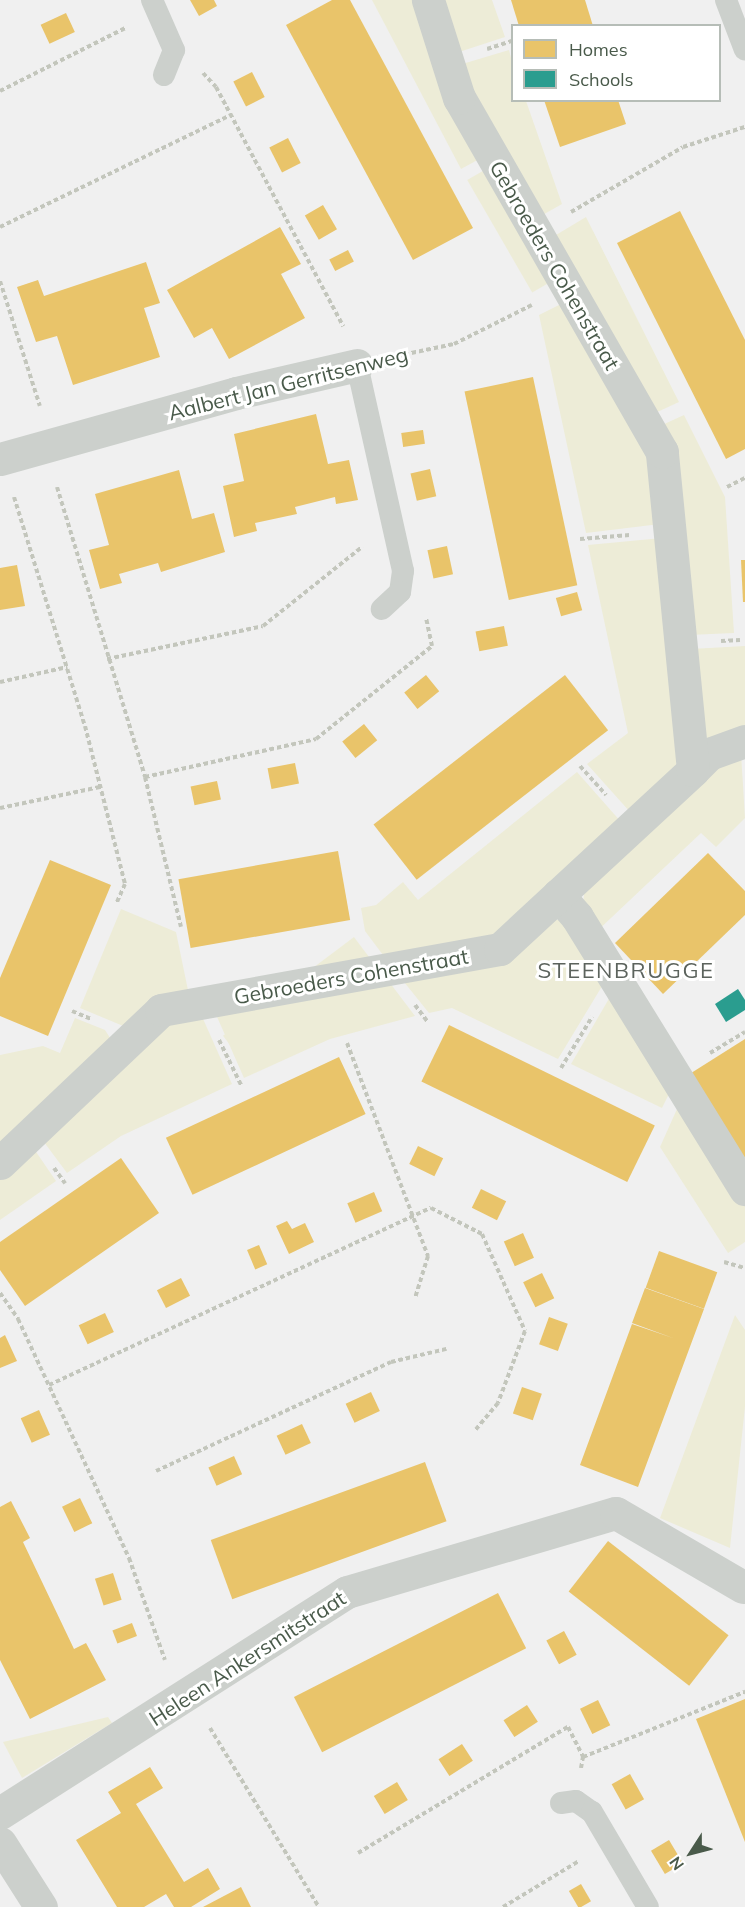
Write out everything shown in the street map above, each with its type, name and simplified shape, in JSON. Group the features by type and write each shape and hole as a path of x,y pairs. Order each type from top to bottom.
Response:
{"street":[{"name":"Gebroeders Cohenstraat","path":"428,0 459,98 662,452 693,770"},
{"name":"Aalbert Jan Gerritsenweg","path":"1,459 236,393 357,365"},
{"name":"Gebroeders Cohenstraat","path":"0,1163 161,1010 500,949 709,754 745,741"},
{"path":"558,895 577,917 745,1189"},
{"name":"Heleen Ankersmitstraat","path":"0,1813 188,1696 347,1592 616,1513 744,1581"},
{"path":"0,1843 41,1907"}],"lane":[{"path":"726,0 745,50"},
{"path":"155,6 171,38 169,68"},
{"path":"357,365 403,571 402,587 382,609"},
{"path":"568,1802 591,1812 648,1907"}],"path":[{"path":"0,91 155,6"},
{"path":"169,68 208,77 231,115 346,332 357,365"},
{"path":"0,226 231,115"},
{"path":"536,232 683,147 745,127"},
{"path":"0,281 46,425 51,465 107,659 145,777 181,927"},
{"name":"Aalbert Jan Gerritsenweg","path":"357,365 454,344 568,288"},
{"path":"1,459 67,667 100,786 125,884 117,902"},
{"path":"728,488 745,478"},
{"path":"107,659 263,626 393,522"},
{"path":"580,539 670,531"},
{"path":"145,777 316,739 432,646 423,602 402,587"},
{"path":"0,682 67,667"},
{"path":"0,808 100,786"},
{"path":"561,1068 615,980"},
{"path":"347,1043 411,1218 429,1256 415,1298"},
{"path":"49,1386 431,1208 482,1234 525,1331 498,1403 475,1430"},
{"path":"724,1262 745,1268"},
{"path":"0,1293 18,1319 129,1558 171,1675 188,1696 319,1907"},
{"path":"156,1470 391,1362 446,1349"},
{"path":"583,1757 745,1692"},
{"path":"358,1853 568,1727 583,1757 568,1802"},
{"path":"503,1907 610,1843"}],"green space":[{"path":"372,0 418,0 483,157 461,169"},
{"path":"439,0 492,0 505,37 456,53"},
{"path":"509,50 511,102 526,102 562,204 539,217 459,65"},
{"path":"488,168 553,281 532,293 467,180"},
{"path":"586,217 679,402 653,414 551,238"},
{"path":"565,302 654,454 660,524 586,533 539,315"},
{"path":"684,415 725,497 734,633 689,635 660,426"},
{"path":"662,538 677,771 631,813 587,764 628,733 588,545"},
{"path":"745,646 745,731 701,747 691,649"},
{"path":"741,753 745,818 716,847 701,833 594,934 582,915 585,884 716,762"},
{"path":"577,772 622,823 496,939 386,959 365,931 361,908 376,905 403,882 418,900"},
{"path":"121,909 176,932 189,995 128,1028 80,1008"},
{"path":"547,919 572,921 607,978 558,1059 452,1008 429,1013 400,977"},
{"path":"354,937 372,961 241,1060 223,1036"},
{"path":"387,979 415,1016 330,1039 244,1078 214,1010"},
{"path":"614,990 673,1086 662,1108 571,1064"},
{"path":"200,1012 232,1084 121,1136 67,1173 41,1138 165,1019"},
{"path":"75,1018 105,1030 112,1041 0,1151 0,1055 43,1046 60,1053"},
{"path":"681,1100 745,1201 745,1242 728,1253 660,1147"},
{"path":"32,1146 56,1181 0,1220 0,1172"},
{"path":"735,1315 745,1330 745,1407 730,1548 660,1518"},
{"path":"108,1717 112,1723 22,1778 3,1742"}],"building: Homes":[{"path":"190,0 214,0 217,6 199,16"},
{"path":"332,0 350,0 473,228 413,260 286,25"},
{"path":"511,0 585,0 592,24 518,24"},
{"path":"66,13 75,32 49,44 41,25"},
{"path":"252,72 265,97 246,106 233,82"},
{"path":"545,102 619,102 626,124 560,147"},
{"path":"288,138 301,163 282,172 269,148"},
{"path":"323,205 337,229 319,240 305,216"},
{"path":"680,211 745,340 745,449 726,459 617,243"},
{"path":"280,227 301,264 281,274 305,318 229,359 212,328 194,338 167,290"},
{"path":"348,250 354,262 335,271 329,260"},
{"path":"146,262 160,303 144,308 160,357 73,385 57,336 36,342 17,287 38,280 44,296"},
{"path":"533,377 577,585 509,600 465,392"},
{"path":"316,414 328,464 349,460 358,500 336,504 335,497 295,507 297,514 255,523 257,531 234,537 223,486 244,481 234,434"},
{"path":"423,430 425,444 403,447 401,433"},
{"path":"430,469 436,496 417,501 411,473"},
{"path":"179,470 192,519 214,513 225,552 161,572 158,563 119,574 122,583 100,589 89,550 109,545 95,494"},
{"path":"447,546 453,574 433,579 427,550"},
{"path":"741,560 745,560 745,602 743,602"},
{"path":"17,565 25,606 0,610 0,568"},
{"path":"577,592 582,610 561,616 556,598"},
{"path":"504,626 508,646 479,651 476,632"},
{"path":"426,675 439,691 417,709 404,693"},
{"path":"565,675 608,730 417,880 374,825"},
{"path":"364,724 377,740 355,758 342,742"},
{"path":"295,763 299,784 272,789 268,768"},
{"path":"217,781 221,800 195,805 191,787"},
{"path":"338,851 350,920 191,948 178,879"},
{"path":"708,853 745,891 745,915 663,994 615,943"},
{"path":"50,860 111,885 48,1036 0,1016 0,978"},
{"path":"449,1025 655,1125 627,1182 421,1082"},
{"path":"745,1039 745,1168 688,1075"},
{"path":"339,1057 366,1114 193,1195 166,1138"},
{"path":"418,1146 443,1158 434,1176 409,1164"},
{"path":"121,1158 159,1213 25,1306 0,1270 0,1242"},
{"path":"481,1189 506,1201 497,1220 472,1208"},
{"path":"374,1192 382,1211 356,1223 347,1203"},
{"path":"287,1221 292,1229 305,1223 314,1242 289,1254 276,1226"},
{"path":"523,1233 534,1258 515,1266 504,1242"},
{"path":"259,1245 267,1264 255,1269 247,1250"},
{"path":"659,1251 717,1272 704,1309 646,1288"},
{"path":"542,1273 554,1298 535,1307 523,1282"},
{"path":"181,1278 190,1296 166,1308 157,1290"},
{"path":"645,1288 704,1309 638,1487 580,1465 632,1324 673,1338 632,1323"},
{"path":"105,1313 114,1332 88,1344 79,1325"},
{"path":"549,1317 568,1324 558,1351 539,1344"},
{"path":"5,1335 17,1361 0,1368 0,1338"},
{"path":"522,1387 542,1394 533,1420 513,1413"},
{"path":"371,1392 380,1411 354,1423 346,1404"},
{"path":"39,1410 50,1435 32,1443 21,1418"},
{"path":"302,1424 311,1443 285,1455 277,1436"},
{"path":"234,1456 242,1474 217,1486 208,1467"},
{"path":"425,1462 447,1521 232,1599 211,1540"},
{"path":"80,1498 92,1523 74,1532 62,1507"},
{"path":"11,1501 30,1538 23,1542 74,1649 86,1643 106,1680 30,1719 0,1660 0,1507"},
{"path":"608,1541 729,1635 689,1686 569,1591"},
{"path":"113,1573 122,1600 104,1606 95,1579"},
{"path":"498,1593 526,1648 322,1752 294,1697"},
{"path":"132,1623 137,1636 117,1644 112,1631"},
{"path":"564,1631 577,1655 559,1664 546,1640"},
{"path":"745,1699 745,1842 696,1719"},
{"path":"598,1700 610,1725 592,1734 580,1709"},
{"path":"527,1705 538,1722 514,1737 504,1720"},
{"path":"462,1744 473,1761 449,1776 439,1759"},
{"path":"150,1767 163,1788 136,1804 184,1882 208,1868 220,1889 191,1907 174,1907 166,1894 144,1907 117,1907 76,1840 121,1813 108,1792"},
{"path":"630,1774 644,1799 626,1810 612,1784"},
{"path":"397,1782 408,1800 385,1814 374,1796"},
{"path":"669,1840 683,1863 665,1874 651,1851"},
{"path":"581,1884 591,1901 578,1907 569,1891"},
{"path":"241,1887 251,1907 203,1907"}],"building: Schools":[{"path":"738,989 745,1000 745,1010 726,1022 715,1004"}],"district":[{"name":"STEENBRUGGE","path":"626,971"}]}
